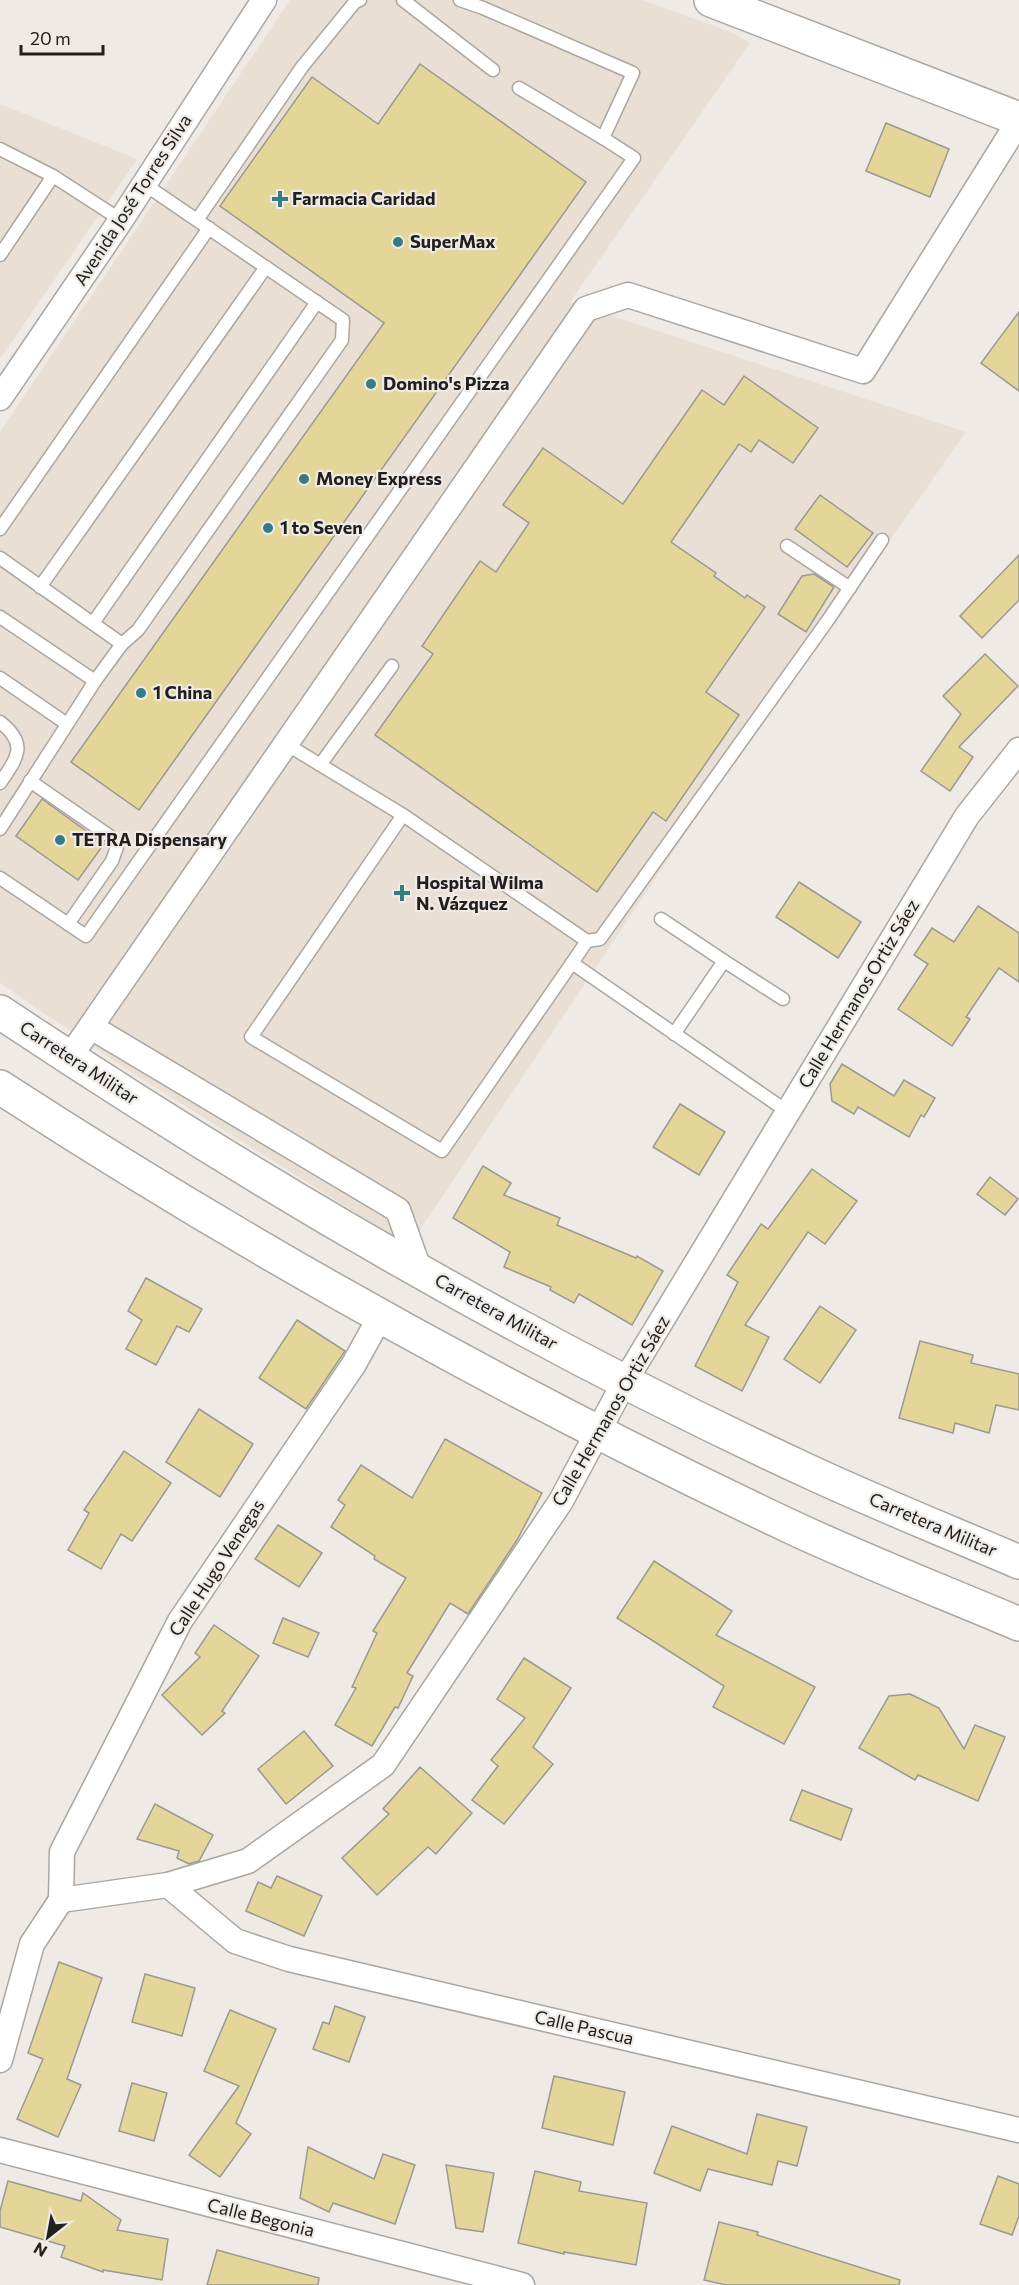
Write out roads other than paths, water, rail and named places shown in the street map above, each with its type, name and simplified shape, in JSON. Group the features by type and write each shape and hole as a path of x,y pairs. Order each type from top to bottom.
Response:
{"main road":[{"path":"711,0 1019,120"},
{"name":"Carretera Militar","path":"0,1012 69,1058 307,1207 625,1381 811,1472 1019,1562"},
{"path":"0,1088 380,1317 598,1432 787,1525 1019,1624"}],"street":[{"name":"Avenida José Torres Silva","path":"0,398 122,220 264,0"},
{"path":"69,1058 586,309 628,295 863,371 1019,120"},
{"name":"Calle Hermanos Ortiz Sáez","path":"61,1900 168,1885 248,1861 382,1765 561,1501 625,1381 966,816 1019,750"},
{"path":"91,1027 398,1210 419,1269"},
{"name":"Calle Hugo Venegas","path":"61,1900 62,1852 180,1621 354,1364 380,1317"},
{"name":"Calle Pascua","path":"168,1885 235,1941 289,1959 1019,2130"},
{"path":"0,2060 32,1944 61,1900"},
{"name":"Calle Begonia","path":"0,2150 522,2285"}],"lane":[{"path":"197,220 302,67 355,2 360,0"},
{"path":"403,0 493,70"},
{"path":"460,0 633,73 603,138"},
{"path":"0,878 86,936 634,158 519,88"},
{"path":"0,148 53,176 122,220"},
{"path":"0,255 4,241 53,176"},
{"path":"0,828 95,681 122,644 138,630 342,340 343,320 144,184"},
{"path":"0,529 209,228"},
{"path":"40,586 266,267"},
{"path":"93,623 317,302"},
{"path":"286,744 403,815 586,941 600,939 882,540"},
{"path":"787,546 850,588"},
{"path":"0,558 122,644"},
{"path":"0,617 95,681"},
{"path":"320,765 392,666"},
{"path":"0,678 67,724"},
{"path":"0,722 14,733 18,745 13,765 0,783"},
{"path":"30,781 111,837 117,847 112,861 68,924"},
{"path":"403,815 251,1037 442,1151 586,941"},
{"path":"662,919 783,999"},
{"path":"674,1034 724,961"},
{"path":"572,963 788,1112"}],"place":[{"name":"Farmacia Caridad","path":"280,199"},
{"name":"SuperMax","path":"398,242"},
{"name":"Domino's Pizza","path":"371,384"},
{"name":"Money Express","path":"304,479"},
{"name":"1 to Seven","path":"268,528"},
{"name":"1 China","path":"141,693"},
{"name":"TETRA Dispensary","path":"60,840"},
{"name":"Hospital Wilma N. Vázquez","path":"402,893"}]}
